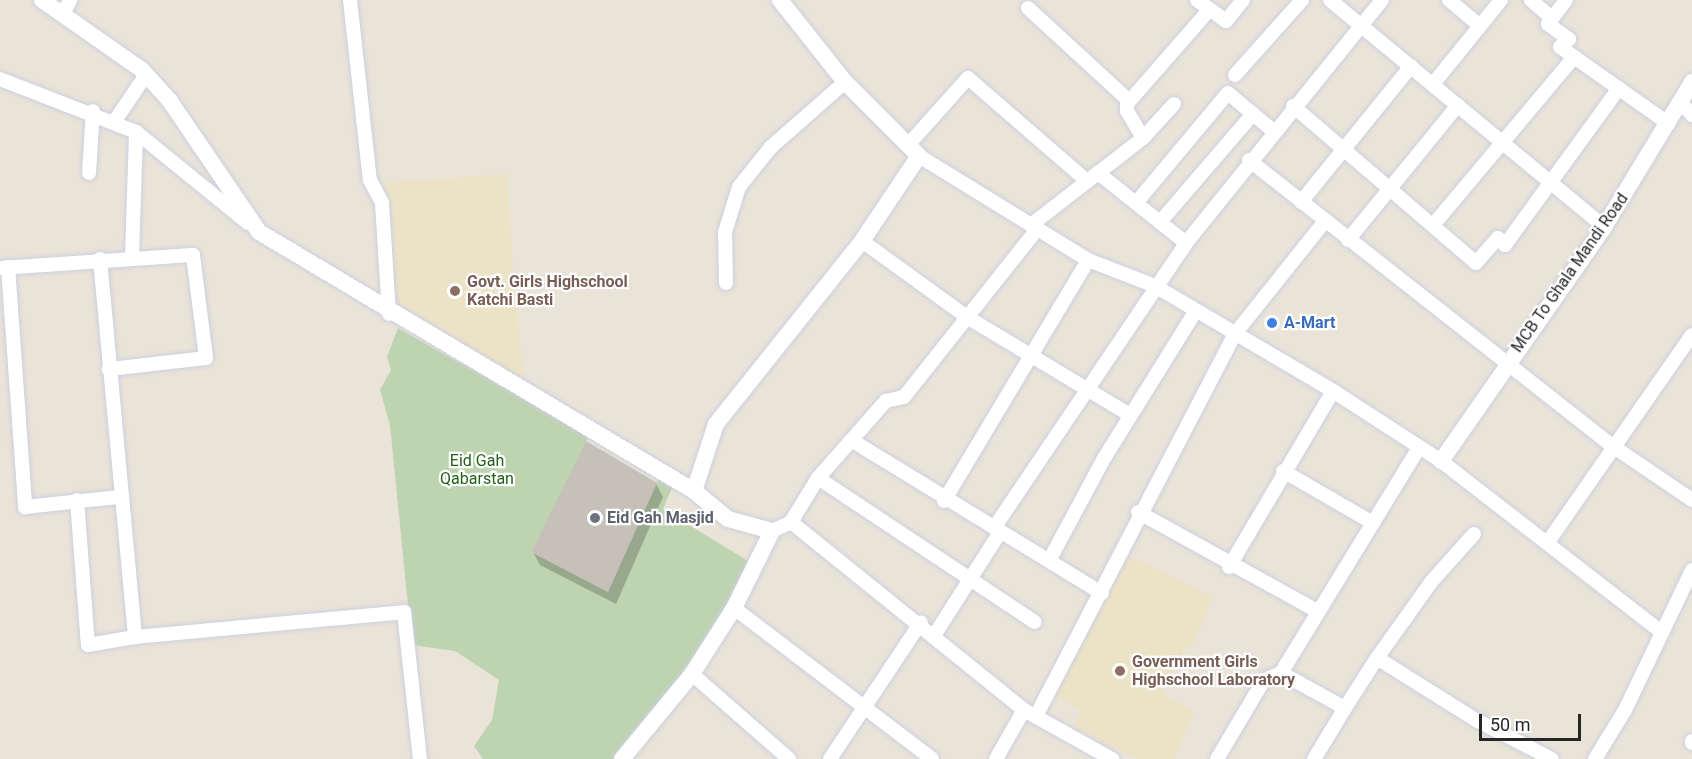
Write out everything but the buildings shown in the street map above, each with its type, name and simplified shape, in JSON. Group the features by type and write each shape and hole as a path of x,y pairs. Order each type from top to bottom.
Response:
{"street":[{"path":"42,0 67,7 146,75 259,232"},
{"path":"350,0 370,180 382,203 389,314"},
{"path":"780,0 845,82 914,151 1088,260 1155,286 1195,312 1333,391 1440,461 1548,542 1659,630"},
{"path":"1197,0 1226,21 1243,0"},
{"path":"1235,75 1302,0"},
{"path":"1330,0 1604,227"},
{"path":"935,634 970,581 997,531 1155,286 1272,130 1363,26 1382,0"},
{"path":"1449,0 1480,26"},
{"path":"1433,84 1501,0"},
{"path":"1531,0 1552,18"},
{"path":"1566,0 1548,24 1569,39 1560,46 1669,124"},
{"path":"1028,8 1127,104 1143,138"},
{"path":"1127,104 1209,10"},
{"path":"1434,224 1504,144 1574,57"},
{"path":"1301,202 1411,66"},
{"path":"114,122 146,75"},
{"path":"694,491 716,423 862,242 914,151 968,78 1092,177 1136,203 1186,243"},
{"path":"0,79 93,111 136,132 259,232 389,314 694,491 728,519 772,531"},
{"name":"MCB To Ghala Mandi Road","path":"1440,461 1604,227 1669,124 1687,109 1692,81"},
{"path":"726,283 725,232 739,187 771,147 845,82"},
{"path":"1293,106 1392,186 1476,263 1498,238 1505,245 1619,88"},
{"path":"1136,203 1228,93 1272,130"},
{"path":"624,758 692,674 734,608 772,531 791,522 818,478 886,401 904,397 1034,227 1092,177 1143,138 1174,104"},
{"path":"1348,240 1458,105"},
{"path":"89,173 93,111"},
{"path":"1160,222 1253,114"},
{"path":"132,255 136,132"},
{"path":"1249,160 1611,445 1692,500"},
{"path":"996,759 1030,713 1102,592 1138,512 1234,335 1325,221"},
{"path":"862,242 967,317 1030,357 1130,414"},
{"path":"108,369 206,358 193,255 132,255 4,268 25,507 119,497"},
{"path":"100,259 119,497 135,637"},
{"path":"944,501 1088,260"},
{"path":"1050,559 1130,414 1195,312"},
{"path":"1548,542 1611,445 1692,334"},
{"path":"1229,567 1283,471 1333,391"},
{"path":"851,440 944,501 1050,559 1102,592"},
{"path":"1217,759 1264,680 1281,673 1419,447"},
{"path":"1283,471 1372,523"},
{"path":"818,478 1035,622"},
{"path":"77,500 88,645 135,637 404,612 420,759"},
{"path":"1138,512 1229,567 1317,611"},
{"path":"791,522 921,622 1030,713 1112,759"},
{"path":"1314,759 1377,658 1432,581 1474,534"},
{"path":"1595,759 1625,710 1659,630 1692,570"},
{"path":"734,608 864,712 932,759"},
{"path":"830,759 864,712 921,622"},
{"path":"1377,658 1524,753 1552,759"},
{"path":"1281,673 1344,708"},
{"path":"692,674 789,759"}],"shaded area":[{"name":"Govt. Girls Highschool Katchi Basti","path":"508,174 513,273 524,380 398,308 382,183"},
{"name":"Government Girls Highschool Laboratory","path":"1125,554 1213,597 1191,649 1185,646 1162,692 1194,713 1174,759 1139,759 1075,729 1081,711 1055,695"}],"green space":[{"name":"Eid Gah Qabarstan","path":"398,328 589,436 531,552 608,592 660,475 674,483 663,509 748,561 732,605 683,678 615,759 483,759 474,746 492,720 499,680 455,651 412,645 390,425 380,390 391,370 387,357"}],"place":[{"name":"Govt. Girls Highschool Katchi Basti","path":"455,291"},
{"name":"A-Mart","path":"1272,323"},
{"name":"Eid Gah Masjid","path":"595,518"},
{"name":"Government Girls Highschool Laboratory","path":"1120,671"}]}
